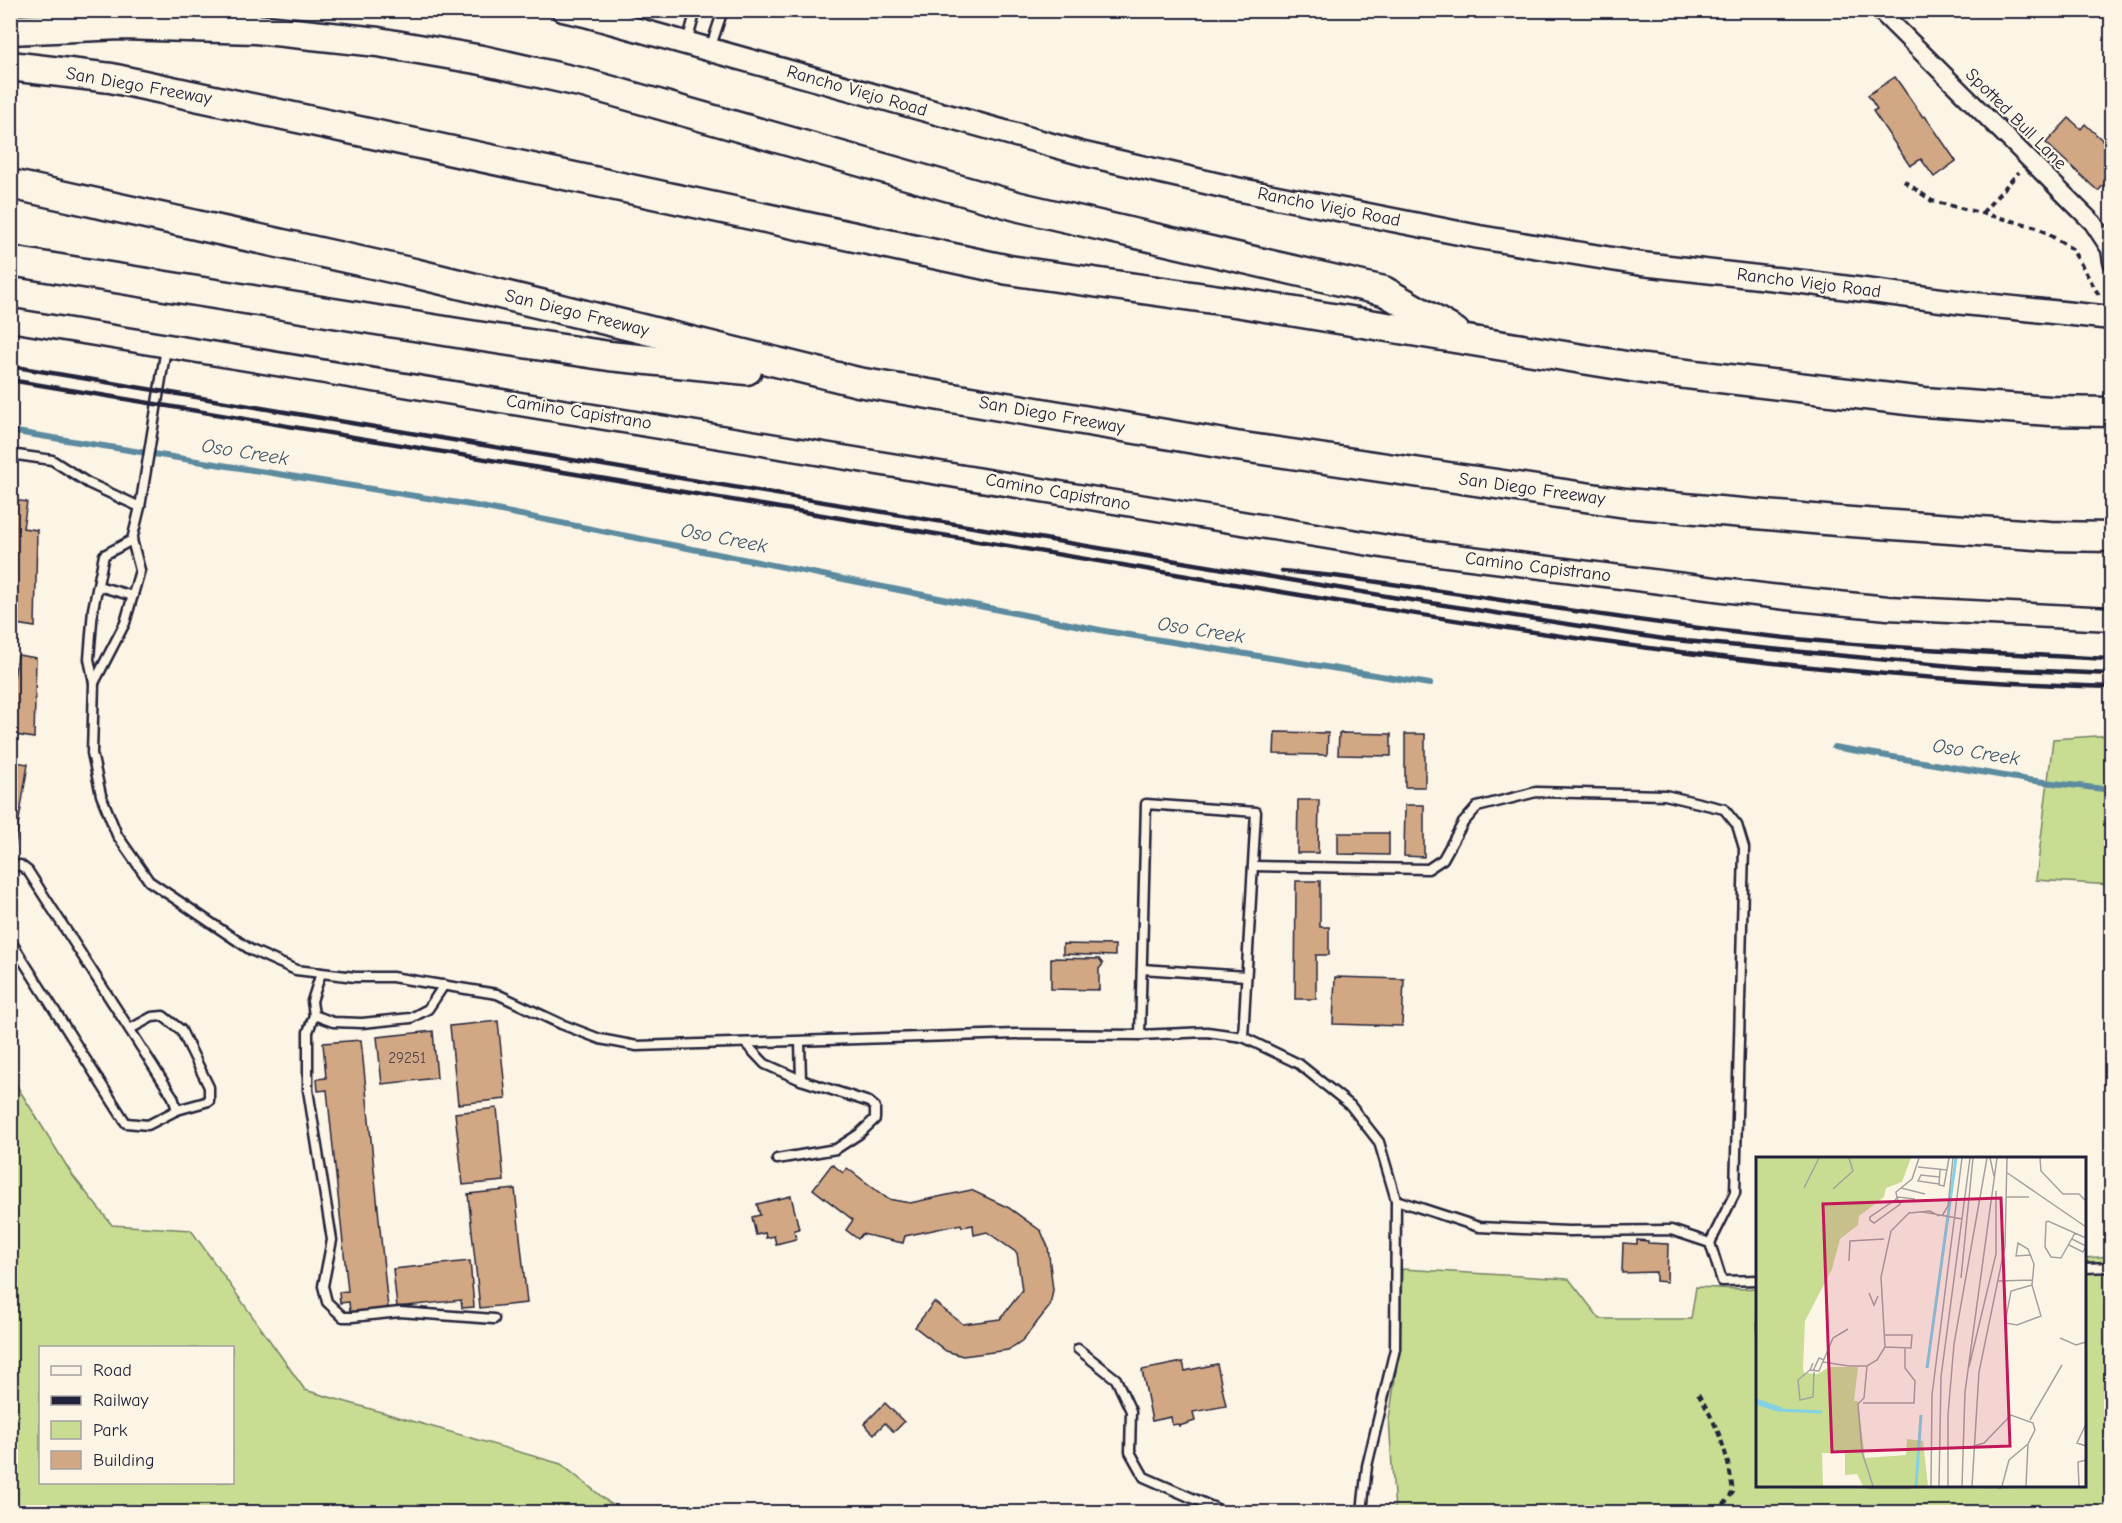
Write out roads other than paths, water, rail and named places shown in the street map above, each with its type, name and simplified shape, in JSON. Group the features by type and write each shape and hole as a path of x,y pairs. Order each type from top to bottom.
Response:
{"highway":[{"path":"10,30 121,25 256,29 378,42 482,60 584,83 1020,207 1384,291 1472,342"},
{"name":"San Diego Freeway","path":"10,66 111,78 1009,270 1242,303 1644,369 1861,396 2050,411 2112,412"},
{"name":"San Diego Freeway","path":"10,184 414,273 858,382 1236,447 1626,503 1849,522 2050,536 2112,537"},
{"path":"10,261 609,356 858,382"}],"street":[{"name":"Rancho Viejo Road","path":"563,10 1084,154 1236,189 1479,237 1642,264 1964,303 2109,312"},
{"name":"Spotted Bull Lane","path":"1880,10 2093,223 2110,249 2112,262"},
{"name":"Camino Capistrano","path":"10,320 1400,549 1787,598 1887,608 2112,619"}],"lane":[{"path":"686,43 696,10"},
{"path":"710,50 723,10"},
{"path":"94,683 125,623 140,570 132,540 140,507 166,344"},
{"path":"10,454 52,460 88,483 140,507"},
{"path":"132,540 104,555 93,609 89,660 94,683 92,753 101,795 117,835 149,881 251,950 296,970 355,977 392,977 497,994 600,1039 637,1046 1016,1034 1140,1035 1207,1032 1243,1037 1299,1064 1350,1105 1379,1142 1396,1200 1395,1349 1367,1466 1362,1512"},
{"path":"98,586 133,596"},
{"path":"1252,866 1428,869 1443,859 1463,823 1477,807 1536,792 1665,795 1724,809 1737,825 1744,848 1744,916 1737,1059 1735,1193 1710,1243 1722,1281 1756,1280"},
{"path":"1140,1035 1146,804 1256,812 1243,1037"},
{"path":"10,868 20,865 28,871 173,1097 177,1110"},
{"path":"10,940 126,1123 148,1125 177,1110 209,1101 209,1087 181,1030 163,1016 152,1017 130,1029"},
{"path":"1142,969 1246,976"},
{"path":"321,973 312,1001 314,1015 308,1032 308,1090 332,1240 323,1286 327,1302 343,1317 400,1312 494,1318"},
{"path":"314,1015 333,1022 362,1023 411,1018 428,1009 444,985"},
{"path":"800,1042 801,1080"},
{"path":"746,1044 765,1064 801,1080 869,1102 875,1107 875,1119 859,1134 836,1149 777,1159"},
{"path":"1396,1200 1479,1227 1569,1231 1671,1230 1710,1243"},
{"path":"2086,1268 2112,1267"},
{"path":"1078,1349 1116,1379 1131,1411 1130,1452 1144,1476 1224,1512"}],"waterway":[{"name":"Oso Creek","path":"10,431 471,505 1105,631 1430,684"},
{"name":"Oso Creek","path":"1834,747 2028,780 2112,790"}],"railway":[{"path":"10,366 1392,597 1664,639 1973,668 2112,674"},
{"path":"10,380 1488,625 1737,659 1861,672 2112,687"},
{"path":"1282,571 1334,576 1750,634 1905,648 2112,659"}]}
